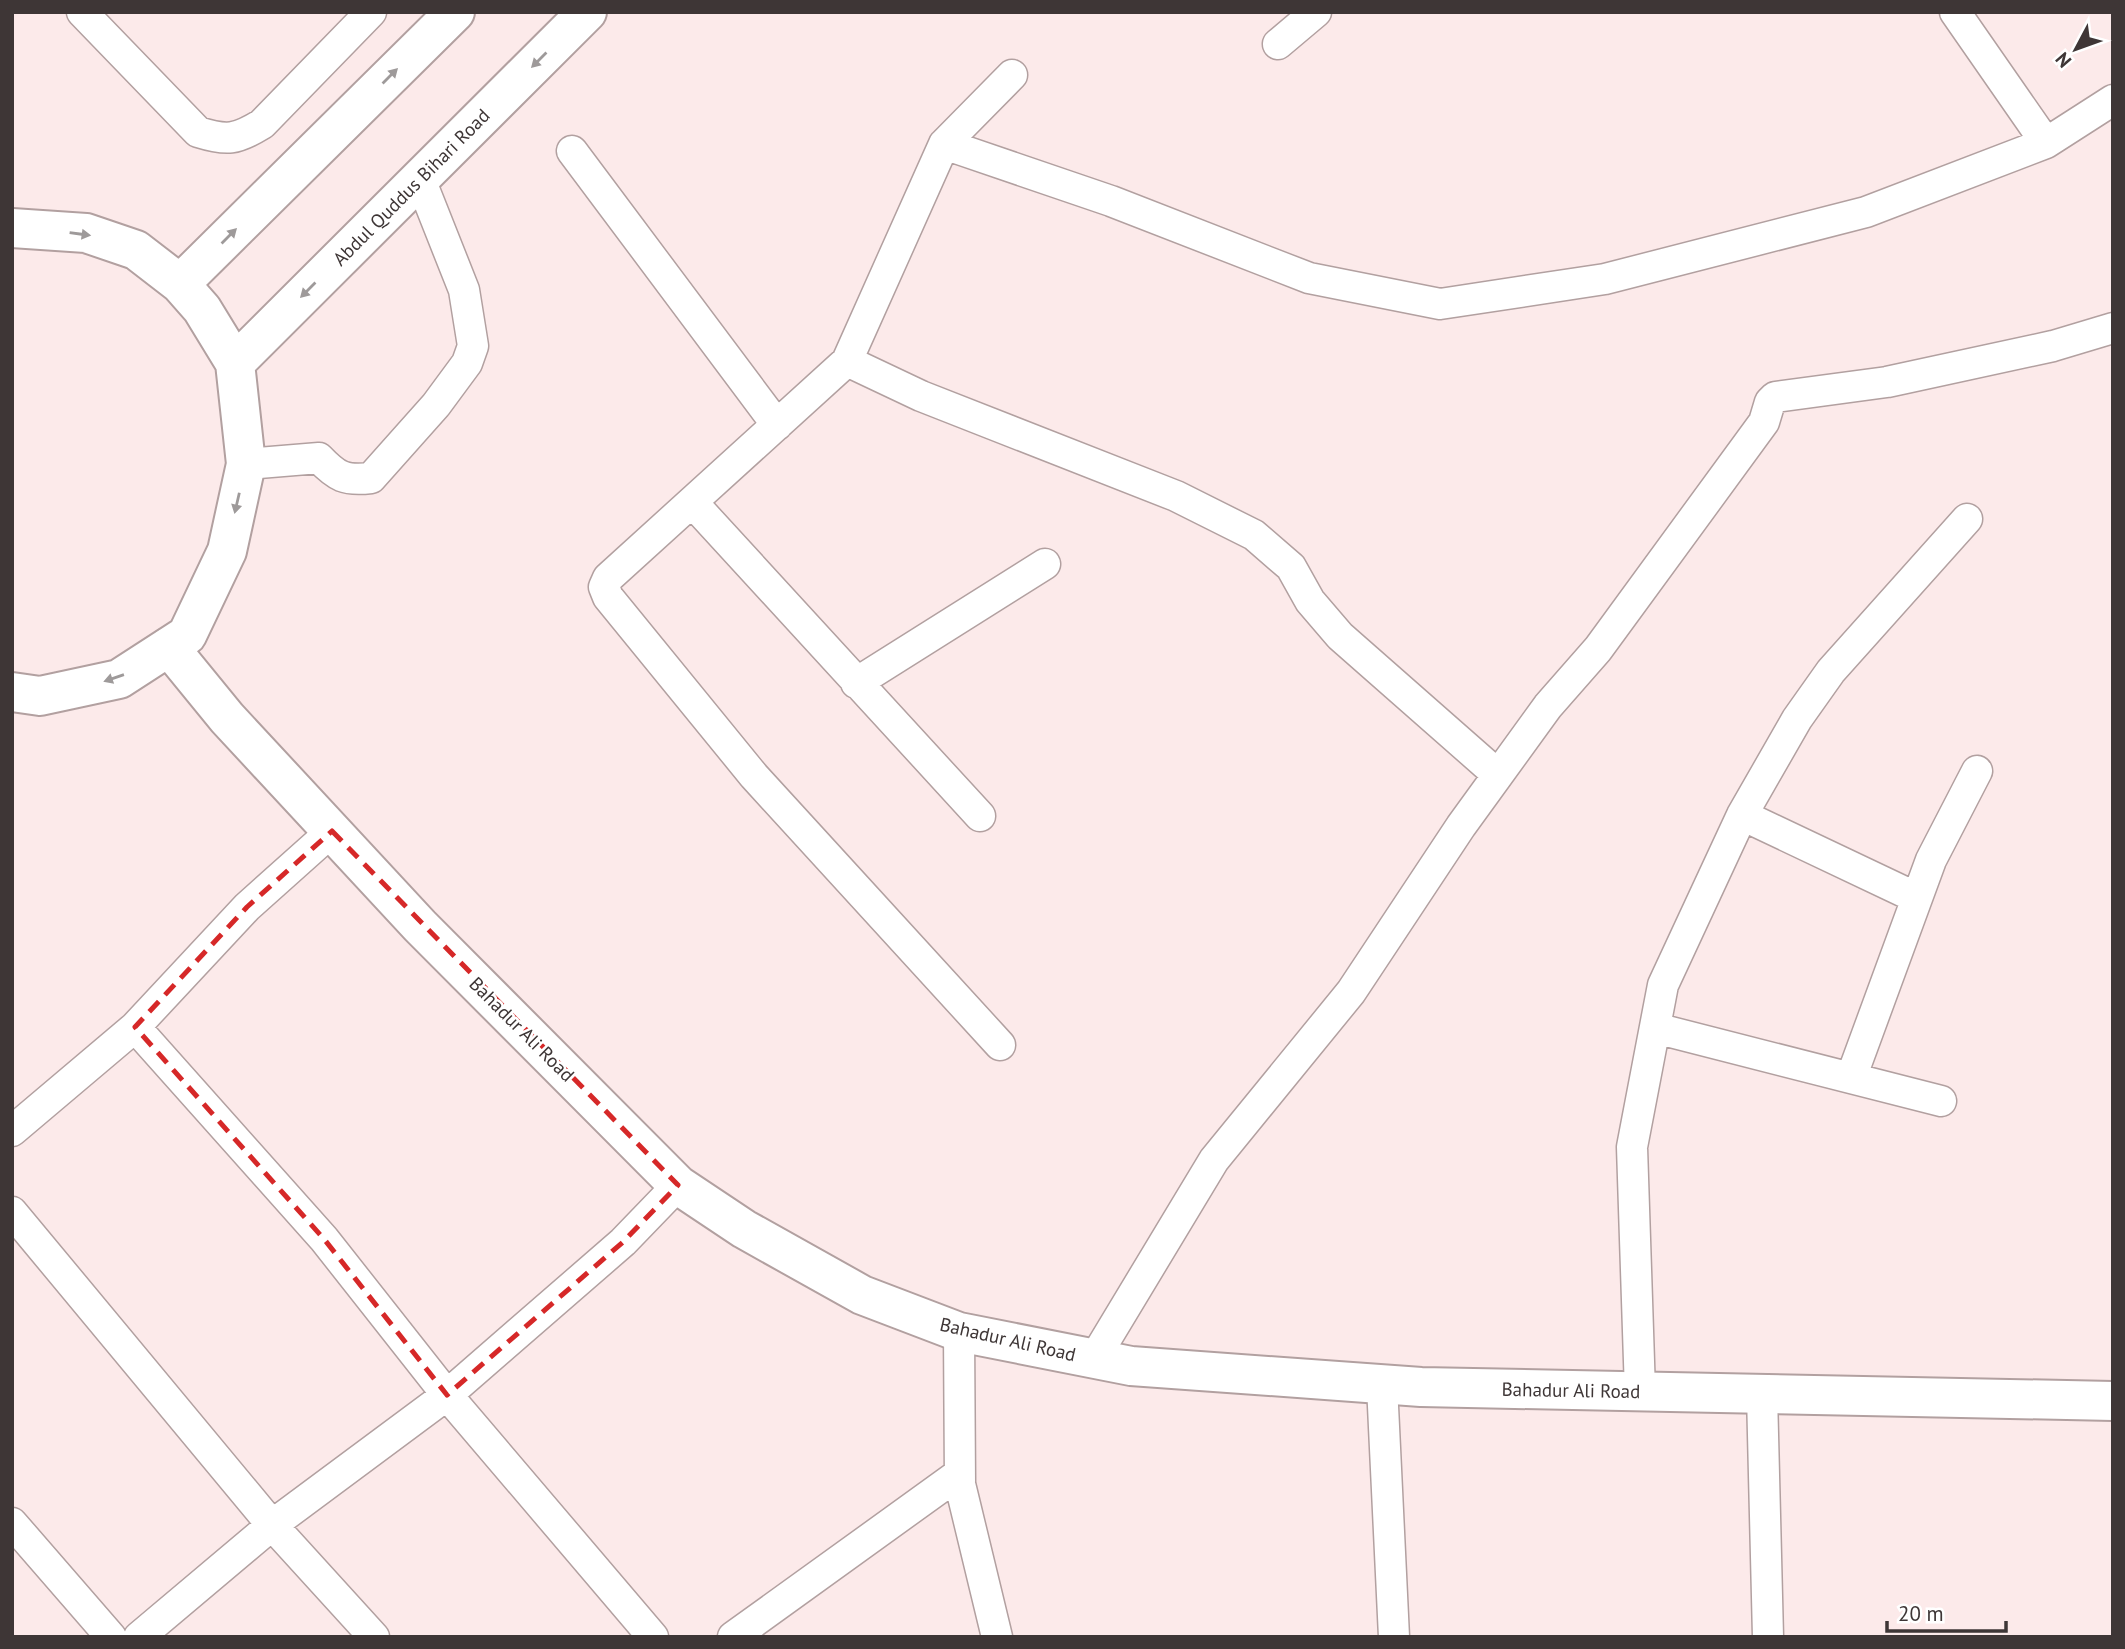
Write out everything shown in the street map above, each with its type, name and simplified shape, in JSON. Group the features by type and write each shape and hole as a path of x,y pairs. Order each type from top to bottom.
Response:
{"street":[{"path":"82,12 198,132 223,140 248,133 262,124 371,12"},
{"path":"180,284 455,12"},
{"name":"Abdul Quddus Bihari Road","path":"235,363 587,12"},
{"path":"1278,44 1316,12"},
{"path":"1955,12 2046,143"},
{"path":"1000,1045 754,776 608,597 604,587 608,578 847,361 944,144 1012,75"},
{"path":"944,144 1111,201 1309,278 1440,304 1605,279 1866,212 2046,143 2113,100"},
{"path":"572,151 777,425"},
{"path":"246,464 319,458 333,473 351,481 371,478 436,405 467,363 473,346 464,289 420,178"},
{"path":"12,228 86,233 136,250 180,284 202,309 235,363 246,464 226,551 187,635 119,679 40,696 12,692"},
{"path":"1094,1359 1214,1160 1351,992 1461,826 1548,706 1598,649 1765,422 1770,402 1781,394 1887,382 2053,346 2113,328"},
{"path":"847,361 921,396 1176,496 1254,535 1291,567 1310,601 1340,636 1498,775"},
{"path":"692,502 979,816"},
{"path":"1640,1392 1632,1147 1663,985 1742,815 1797,719 1831,671 1967,519"},
{"path":"856,683 1045,564"},
{"name":"Bahadur Ali Road","path":"169,647 227,718 420,926 678,1185 744,1229 862,1295 959,1332 1131,1366 1382,1385 2113,1401"},
{"path":"1851,1079 1931,860 1977,771"},
{"path":"1742,815 1917,898"},
{"path":"12,1131 135,1027 247,907 332,831"},
{"path":"135,1027 324,1239 447,1395 653,1637"},
{"path":"1655,1028 1941,1101"},
{"path":"139,1637 272,1525 447,1395 623,1241 678,1185"},
{"path":"12,1212 272,1525 374,1637"},
{"path":"959,1332 960,1483 997,1637"},
{"path":"1382,1385 1394,1637"},
{"path":"1762,1394 1768,1637"},
{"path":"733,1637 960,1474"},
{"path":"12,1523 111,1637"}],"highlighted area":[{"path":"332,831 678,1185 623,1242 447,1395 324,1239 135,1027 247,907"}]}
